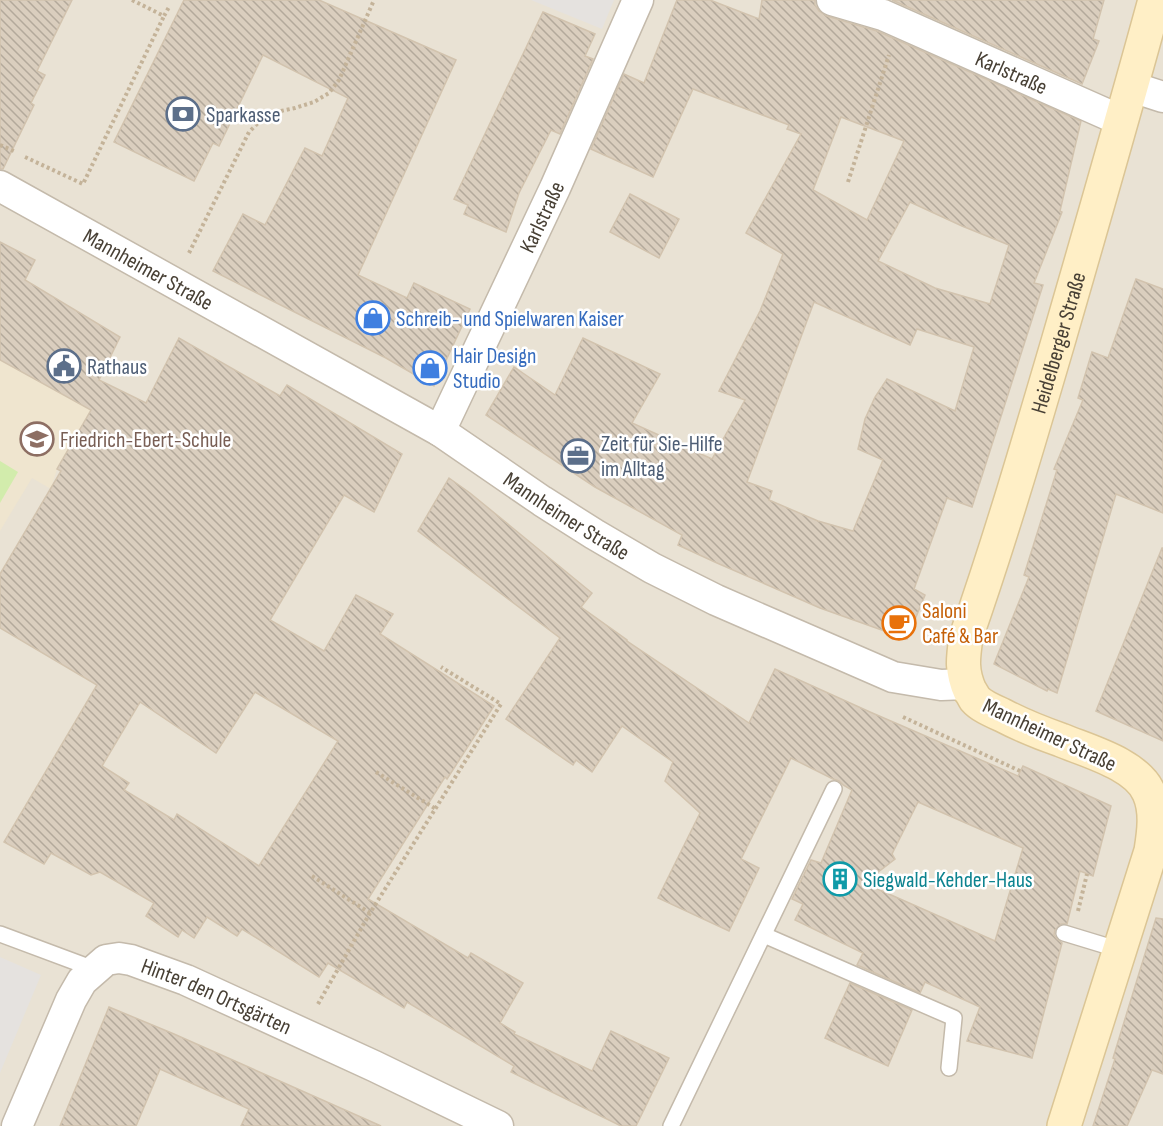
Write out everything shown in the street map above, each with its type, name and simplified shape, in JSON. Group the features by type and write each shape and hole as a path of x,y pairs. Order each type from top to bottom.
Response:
{"street":[{"name":"Karlstraße","path":"440,431 550,198 638,0"},
{"name":"Karlstraße","path":"832,0 882,15 1122,121"},
{"name":"Heidelberger Straße","path":"967,684 963,671 966,638 1007,516 1132,87 1155,0"},
{"path":"1132,87 1163,97"},
{"name":"Mannheimer Straße","path":"0,186 440,431 542,501 652,568 716,600 893,677 941,685 967,684 975,699 987,707 1108,759 1156,790 1151,851 1064,1126"},
{"name":"Hinter den Ortsgärten","path":"17,1126 71,1000 82,981 106,960 119,958 131,960 186,980 498,1126"}],"lane":[{"path":"671,1126 834,789"},
{"path":"1064,933 1120,950"},
{"path":"0,934 94,969"},
{"path":"764,934 954,1018 949,1068"}],"path":[{"path":"132,0 164,16"},
{"path":"174,282 249,132 261,120 276,112 314,102 329,93 339,80 374,0"},
{"path":"0,145 83,184 169,7"},
{"path":"848,182 900,23"},
{"path":"302,1033 370,914 501,704 441,667"},
{"path":"896,713 1020,771"},
{"path":"376,772 436,809"},
{"path":"312,876 370,914"}],"shaded area":[{"path":"0,0 1163,0 1163,1126 0,1126"},
{"path":"531,0 614,0 602,29"},
{"name":"Friedrich-Ebert-Schule","path":"0,360 91,410 57,469 51,489 32,478 0,531"},
{"path":"0,957 41,975 0,1073"}],"green space":[{"path":"0,461 18,472 0,503"}],"building":[{"path":"0,0 72,0 37,71 45,75 31,103 34,105 3,169 0,169"},
{"path":"184,0 319,0 456,60 358,275 407,298 414,283 470,309 434,386 386,358 213,271 243,214 265,225 305,148 322,156 348,98 263,55 219,146 213,143 194,181 114,142"},
{"path":"677,0 710,0 759,19 762,0 815,0 819,11 827,16 877,31 1081,121 1060,211 1062,212 1034,283 1043,285 972,507 947,498 914,589 925,595 907,639 820,608 678,545 682,535 595,487 486,415 514,367 555,395 583,338 660,374 632,423 712,459 745,400 719,391 760,311 783,254 746,233 801,134 787,129 789,125 693,89 653,177 591,149 624,74 644,83","holes":["841,117 904,141 867,220 813,190","910,202 1009,245 990,304 935,288 878,261","814,302 910,345 917,329 974,347 955,411 887,379 875,397 865,419 858,449 883,460 853,531 818,521 769,500 772,491 747,482"]},
{"path":"892,0 1104,0 1093,39 1099,41 1082,84"},
{"path":"543,12 595,34 585,56 593,59 560,134 551,130 519,193 506,232 464,214 468,205 454,199"},
{"path":"630,194 679,219 659,258 610,232"},
{"path":"0,242 35,260 25,280 120,337 99,380 146,403 179,338 280,396 287,385 402,454 374,512 344,495 270,620 324,651 356,595 393,614 380,634 494,706 447,779 445,777 368,899 468,958 471,953 523,983 500,1023 515,1032 514,1034 592,1071 611,1031 669,1058 636,1126 621,1126 511,1072 514,1066 407,1002 404,1008 328,963 319,977 242,929 237,936 207,917 194,938 182,930 178,937 146,916 154,903 100,872 91,875 51,853 44,864 4,842 97,685 0,628 0,574 61,471 57,469 91,410 0,360","holes":["255,692 338,741 259,866 177,814 174,820 124,790 129,783 102,766 140,702 216,753"]},
{"path":"1136,279 1163,289 1163,513 1116,494 1057,693 1048,689 1047,691 994,664 1029,577 1024,575 1057,470 1054,469 1083,400 1078,398 1092,352 1108,358"},
{"path":"449,478 592,593 581,607 627,641 749,723 775,669 1018,776 1023,766 1111,806 1093,876 1080,871 1067,924 1061,924 1055,930 1054,935 1062,943 1032,1058 967,1041 980,1007 925,982 920,993 857,965 863,953 795,920 803,904 792,899 811,860 821,863 852,790 839,781 791,758 741,859 759,868 729,931 658,898 700,813 665,781 673,762 622,726 592,772 576,760 573,765 506,719 560,638 418,531","holes":["918,802 1023,848 995,941 864,883 895,859 892,854"]},
{"path":"1163,548 1163,741 1096,711"},
{"path":"1156,918 1163,919 1163,1074 1152,1070 1127,1126 1093,1126 1115,1059 1113,1058"},
{"path":"850,983 912,1010 888,1066 825,1038"},
{"path":"109,1007 381,1126 241,1126 249,1109 160,1069 136,1126 60,1126"}],"place":[{"name":"Sparkasse","path":"183,114"},
{"name":"Schreib- und Spielwaren Kaiser","path":"373,318"},
{"name":"Rathaus","path":"64,366"},
{"name":"Hair Design Studio","path":"430,368"},
{"name":"Friedrich-Ebert-Schule","path":"37,439"},
{"name":"Zeit für Sie-Hilfe im Alltag","path":"578,456"},
{"name":"Saloni Café & Bar","path":"899,623"},
{"name":"Siegwald-Kehder-Haus","path":"840,879"}]}
